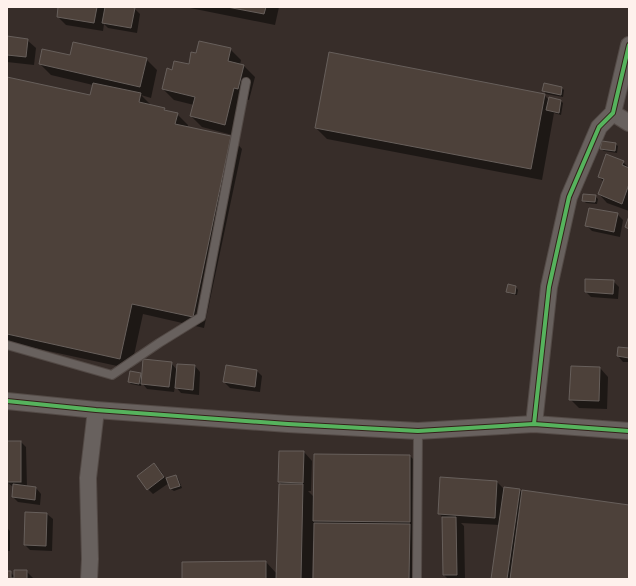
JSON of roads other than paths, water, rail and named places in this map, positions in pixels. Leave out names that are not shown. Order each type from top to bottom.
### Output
[{"type":"street","points":[[534,424],[549,287],[569,197],[599,127],[613,113],[629,44]]},
{"type":"street","points":[[613,113],[629,123]]},
{"type":"street","points":[[7,401],[96,410],[288,424],[418,431],[534,424],[629,431]]},
{"type":"street","points":[[89,579],[88,478],[96,410]]},
{"type":"lane","points":[[7,345],[112,375],[201,316],[246,82]]},
{"type":"lane","points":[[417,579],[418,431]]}]
